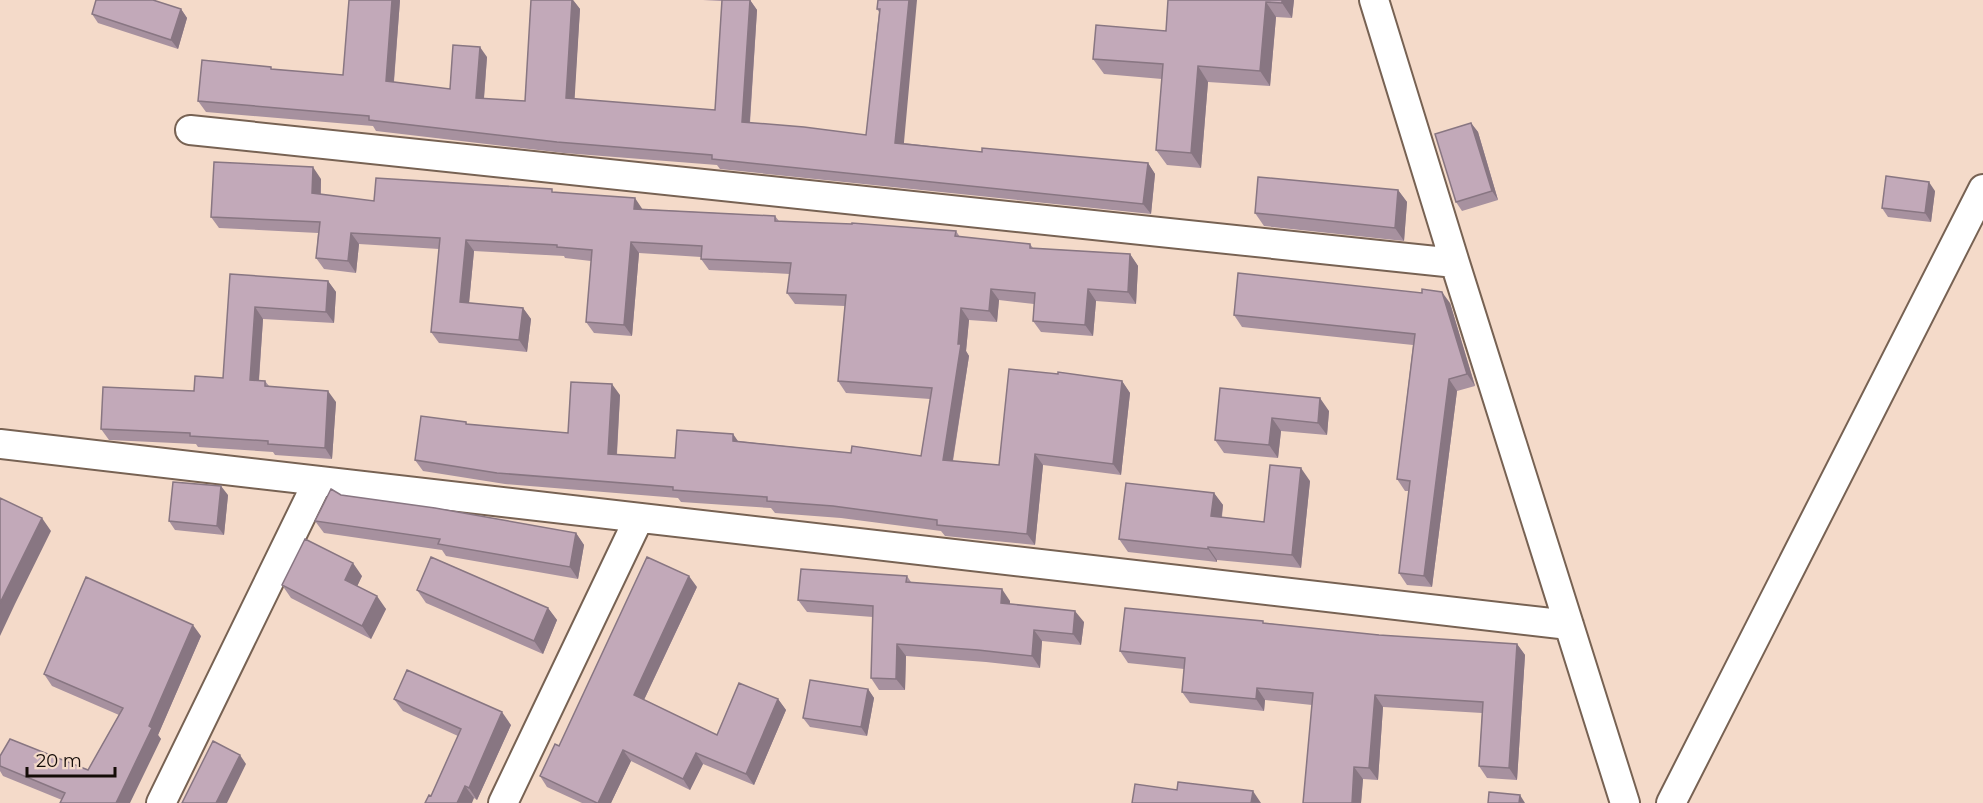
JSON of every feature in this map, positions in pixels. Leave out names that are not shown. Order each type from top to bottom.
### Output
[{"type":"street","points":[[1374,0],[1625,803]]},
{"type":"street","points":[[190,130],[1455,263]]},
{"type":"street","points":[[1671,803],[1983,189]]},
{"type":"street","points":[[0,444],[1569,625]]},
{"type":"street","points":[[160,803],[318,481]]},
{"type":"street","points":[[503,803],[639,518]]},
{"type":"building","points":[[96,0],[153,0],[181,9],[171,40],[92,14]]},
{"type":"building","points":[[349,0],[392,0],[386,81],[450,89],[453,45],[480,47],[476,98],[525,101],[531,0],[572,0],[566,98],[715,110],[722,0],[750,0],[742,122],[866,135],[880,9],[877,9],[878,0],[909,0],[895,143],[982,152],[982,148],[1148,163],[1143,204],[712,159],[712,155],[557,142],[369,120],[369,116],[198,101],[202,60],[343,75]]},
{"type":"building","points":[[1168,0],[1282,0],[1282,3],[1266,2],[1260,71],[1198,66],[1191,153],[1156,150],[1163,64],[1093,59],[1096,25],[1166,31]]},
{"type":"building","points":[[1471,123],[1492,191],[1456,202],[1435,134]]},
{"type":"building","points":[[214,162],[313,167],[312,193],[374,201],[376,178],[552,189],[552,192],[635,198],[634,209],[775,216],[775,221],[852,223],[956,231],[955,236],[1030,244],[1030,248],[1130,254],[1128,292],[1088,289],[1085,325],[1033,321],[1035,293],[991,289],[989,311],[961,308],[958,344],[961,344],[943,460],[999,465],[1009,369],[1058,374],[1058,372],[1122,381],[1113,464],[1035,454],[1027,534],[937,525],[937,520],[833,506],[767,501],[767,497],[497,473],[415,460],[421,416],[466,422],[466,424],[568,433],[571,382],[612,384],[608,454],[675,458],[677,430],[733,434],[733,441],[851,453],[852,446],[921,456],[932,388],[838,381],[846,295],[787,293],[791,263],[701,259],[702,246],[631,242],[624,325],[586,322],[592,250],[557,247],[557,245],[466,240],[460,302],[523,308],[519,340],[431,332],[440,238],[351,233],[348,261],[316,258],[320,222],[211,217]]},
{"type":"building","points":[[1886,176],[1929,182],[1925,213],[1882,208]]},
{"type":"building","points":[[1258,177],[1398,190],[1395,228],[1255,213]]},
{"type":"building","points":[[1238,273],[1422,293],[1422,289],[1442,292],[1467,374],[1449,379],[1424,576],[1399,573],[1410,481],[1397,479],[1415,334],[1234,315]]},
{"type":"building","points":[[230,274],[328,281],[326,312],[255,307],[250,380],[265,381],[265,386],[328,391],[325,448],[268,444],[268,441],[190,436],[190,433],[101,429],[103,387],[194,391],[195,376],[223,378]]},
{"type":"building","points":[[1220,388],[1320,398],[1318,423],[1272,418],[1269,445],[1215,440]]},
{"type":"building","points":[[1270,465],[1301,468],[1292,555],[1119,539],[1126,483],[1214,493],[1211,516],[1264,522]]},
{"type":"building","points":[[173,482],[221,486],[217,526],[169,521]]},
{"type":"building","points":[[331,489],[341,495],[435,508],[576,533],[570,567],[438,544],[440,539],[315,521]]},
{"type":"building","points":[[0,498],[42,518],[0,603]]},
{"type":"building","points":[[305,539],[353,563],[345,580],[377,596],[362,626],[282,585]]},
{"type":"building","points":[[431,557],[548,608],[534,641],[417,590]]},
{"type":"building","points":[[647,557],[689,576],[634,695],[717,735],[739,683],[778,699],[746,774],[696,753],[683,779],[623,750],[597,803],[540,776],[555,744],[559,746]]},
{"type":"building","points":[[801,569],[907,576],[906,582],[1002,589],[1001,603],[1075,611],[1073,634],[1034,630],[1032,656],[897,644],[896,679],[871,678],[873,606],[798,600]]},
{"type":"building","points":[[86,577],[193,625],[149,726],[152,728],[116,803],[60,803],[65,793],[0,766],[0,756],[10,739],[88,770],[123,708],[44,674]]},
{"type":"building","points":[[1125,608],[1379,635],[1517,644],[1509,768],[1479,766],[1483,702],[1375,695],[1369,768],[1354,767],[1352,803],[1303,803],[1313,693],[1257,688],[1256,699],[1182,692],[1185,658],[1120,651]]},
{"type":"building","points":[[407,670],[502,712],[469,788],[465,786],[457,803],[425,803],[429,795],[431,796],[461,729],[394,699]]},
{"type":"building","points":[[810,680],[868,689],[861,727],[803,718]]},
{"type":"building","points":[[213,741],[240,755],[216,803],[182,803]]},
{"type":"building","points":[[1178,782],[1253,791],[1251,803],[1132,803],[1135,784],[1177,790]]},
{"type":"building","points":[[1489,792],[1520,795],[1519,803],[1488,803]]}]
